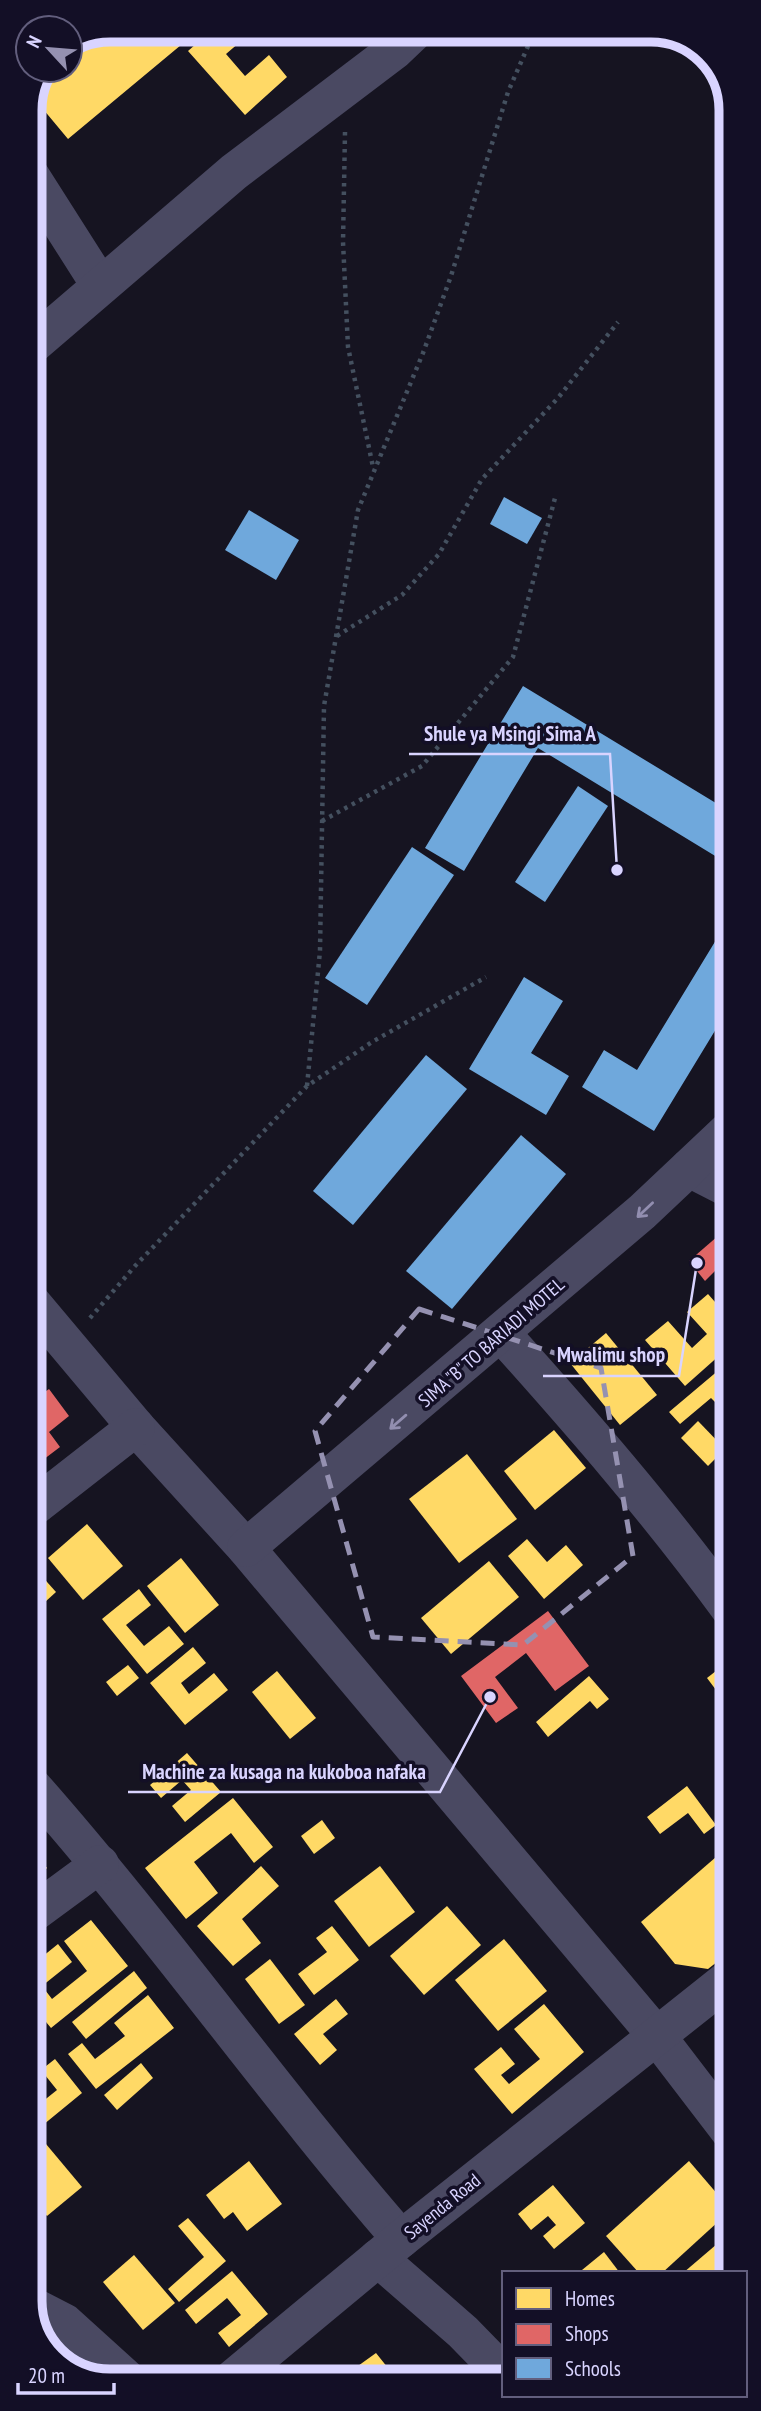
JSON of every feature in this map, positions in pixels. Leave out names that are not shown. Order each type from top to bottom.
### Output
[{"type":"street","points":[[42,336],[234,172],[344,89],[392,42]]},
{"type":"street","points":[[42,194],[100,285]]},
{"type":"street","name":"SIMA \"B\" TO BARIADI MOTEL","points":[[246,1548],[501,1334],[642,1212],[719,1139]]},
{"type":"street","points":[[689,1168],[719,1183]]},
{"type":"street","points":[[42,1316],[136,1427],[246,1548],[656,2035],[719,2117]]},
{"type":"street","points":[[501,1334],[595,1438],[687,1549],[719,1594]]},
{"type":"street","points":[[42,1501],[136,1427]]},
{"type":"street","points":[[42,1797],[100,1864],[325,2151],[390,2248],[499,2369]]},
{"type":"street","points":[[42,1907],[100,1864]]},
{"type":"street","name":"Sayenda Road","points":[[244,2369],[390,2248],[719,1987]]},
{"type":"street","points":[[43,2312],[65,2323],[117,2369]]},
{"type":"path","points":[[307,1086],[320,951],[324,706],[358,510],[452,276],[508,92],[530,42]]},
{"type":"path","points":[[344,89],[343,242],[348,348],[373,468]]},
{"type":"path","points":[[336,637],[402,594],[439,554],[482,479],[558,398],[618,322]]},
{"type":"path","points":[[321,821],[422,766],[513,657],[555,498]]},
{"type":"path","points":[[66,1345],[135,1266],[307,1086],[372,1042],[486,977]]},
{"type":"highlighted area","points":[[419,1309],[601,1368],[633,1556],[523,1645],[373,1637],[315,1431]]},
{"type":"building: Homes","points":[[110,42],[178,42],[181,45],[68,139],[42,108],[47,84],[84,84],[84,47]]},
{"type":"building: Homes","points":[[198,42],[240,42],[226,54],[245,76],[269,55],[287,77],[245,115],[188,51]]},
{"type":"building: Homes","points":[[708,1294],[719,1306],[719,1356],[685,1386],[645,1340],[668,1321],[692,1348],[707,1334],[687,1312]]},
{"type":"building: Homes","points":[[606,1333],[657,1395],[620,1425],[570,1363]]},
{"type":"building: Homes","points":[[719,1370],[719,1406],[711,1398],[680,1424],[669,1412]]},
{"type":"building: Homes","points":[[698,1421],[719,1443],[719,1455],[708,1466],[681,1438]]},
{"type":"building: Homes","points":[[554,1430],[586,1468],[535,1510],[504,1471]]},
{"type":"building: Homes","points":[[467,1454],[517,1519],[459,1563],[409,1499]]},
{"type":"building: Homes","points":[[87,1524],[123,1566],[83,1600],[48,1558]]},
{"type":"building: Homes","points":[[527,1539],[547,1562],[566,1545],[583,1565],[544,1599],[508,1556]]},
{"type":"building: Homes","points":[[181,1558],[219,1605],[185,1633],[147,1586]]},
{"type":"building: Homes","points":[[489,1561],[519,1597],[451,1654],[421,1618]]},
{"type":"building: Homes","points":[[42,1576],[56,1592],[42,1605]]},
{"type":"building: Homes","points":[[139,1589],[151,1605],[126,1625],[144,1646],[169,1626],[184,1644],[147,1674],[102,1619]]},
{"type":"building: Homes","points":[[193,1647],[206,1663],[181,1683],[189,1694],[214,1673],[228,1690],[185,1725],[150,1683]]},
{"type":"building: Homes","points":[[128,1665],[139,1678],[117,1696],[106,1682]]},
{"type":"building: Homes","points":[[719,1669],[719,1694],[707,1678]]},
{"type":"building: Homes","points":[[277,1671],[316,1718],[290,1739],[252,1692]]},
{"type":"building: Homes","points":[[589,1676],[609,1699],[597,1709],[590,1701],[548,1737],[536,1722]]},
{"type":"building: Homes","points":[[187,1753],[221,1792],[185,1822],[172,1806],[191,1790],[182,1780],[161,1798],[150,1785]]},
{"type":"building: Homes","points":[[687,1786],[716,1825],[704,1834],[688,1813],[660,1834],[647,1817]]},
{"type":"building: Homes","points":[[233,1798],[273,1847],[254,1863],[231,1833],[194,1862],[218,1893],[186,1919],[145,1868]]},
{"type":"building: Homes","points":[[322,1820],[335,1838],[314,1854],[301,1836]]},
{"type":"building: Homes","points":[[719,1854],[719,1960],[708,1969],[675,1964],[641,1922]]},
{"type":"building: Homes","points":[[261,1866],[279,1886],[242,1919],[261,1943],[233,1966],[197,1926]]},
{"type":"building: Homes","points":[[380,1866],[415,1912],[369,1947],[334,1901]]},
{"type":"building: Homes","points":[[447,1906],[481,1945],[424,1995],[390,1956]]},
{"type":"building: Homes","points":[[91,1920],[128,1966],[51,2028],[42,2017],[42,1986],[52,1999],[87,1971],[64,1941]]},
{"type":"building: Homes","points":[[332,1926],[359,1960],[314,1995],[298,1974],[327,1952],[316,1938]]},
{"type":"building: Homes","points":[[504,1939],[547,1991],[498,2031],[455,1980]]},
{"type":"building: Homes","points":[[58,1944],[72,1962],[42,1986],[42,1957]]},
{"type":"building: Homes","points":[[270,1959],[305,2005],[279,2024],[245,1979]]},
{"type":"building: Homes","points":[[134,1971],[147,1988],[86,2039],[72,2022]]},
{"type":"building: Homes","points":[[148,1995],[174,2028],[96,2089],[68,2054],[82,2043],[95,2059],[125,2036],[114,2023]]},
{"type":"building: Homes","points":[[336,1999],[348,2014],[323,2034],[337,2050],[320,2065],[294,2034]]},
{"type":"building: Homes","points":[[544,2004],[584,2052],[512,2114],[474,2069],[501,2047],[515,2064],[501,2075],[509,2084],[540,2059],[514,2029]]},
{"type":"building: Homes","points":[[55,2059],[82,2093],[42,2126],[42,2102],[57,2090],[42,2069]]},
{"type":"building: Homes","points":[[141,2063],[153,2078],[117,2110],[104,2095]]},
{"type":"building: Homes","points":[[46,2144],[82,2187],[47,2216],[42,2210],[42,2147]]},
{"type":"building: Homes","points":[[249,2161],[282,2204],[247,2231],[233,2212],[224,2219],[206,2195]]},
{"type":"building: Homes","points":[[689,2161],[719,2196],[719,2221],[664,2271],[637,2271],[606,2236]]},
{"type":"building: Homes","points":[[553,2185],[585,2223],[554,2249],[543,2236],[556,2225],[548,2216],[531,2230],[518,2214]]},
{"type":"building: Homes","points":[[188,2218],[226,2261],[179,2302],[168,2289],[204,2257],[178,2226]]},
{"type":"building: Homes","points":[[719,2242],[719,2271],[685,2271]]},
{"type":"building: Homes","points":[[604,2252],[618,2271],[583,2271]]},
{"type":"building: Homes","points":[[134,2255],[175,2303],[143,2330],[103,2282]]},
{"type":"building: Homes","points":[[232,2271],[268,2314],[229,2347],[218,2333],[241,2315],[227,2298],[196,2324],[185,2310]]},
{"type":"building: Homes","points":[[376,2353],[388,2368],[376,2367],[354,2369]]},
{"type":"building: Shops","points":[[719,1235],[719,1267],[705,1281],[689,1261]]},
{"type":"building: Shops","points":[[49,1389],[69,1416],[49,1432],[60,1447],[42,1461],[42,1394]]},
{"type":"building: Shops","points":[[548,1611],[589,1666],[555,1691],[526,1653],[495,1677],[518,1708],[496,1723],[461,1676]]},
{"type":"building: Schools","points":[[504,497],[542,518],[527,544],[490,524]]},
{"type":"building: Schools","points":[[249,510],[299,540],[276,580],[225,550]]},
{"type":"building: Schools","points":[[523,686],[719,805],[719,858],[538,748],[464,871],[425,848]]},
{"type":"building: Schools","points":[[578,786],[608,806],[545,902],[515,882]]},
{"type":"building: Schools","points":[[412,847],[454,875],[367,1005],[325,978]]},
{"type":"building: Schools","points":[[719,935],[719,1024],[654,1131],[582,1087],[604,1050],[637,1070]]},
{"type":"building: Schools","points":[[524,977],[563,1001],[531,1053],[569,1076],[546,1115],[469,1069]]},
{"type":"building: Schools","points":[[426,1055],[467,1089],[353,1225],[313,1191]]},
{"type":"building: Schools","points":[[521,1135],[566,1174],[452,1309],[406,1271]]},
{"type":"place","name":"Shule ya Msingi Sima A","points":[[617,870]]},
{"type":"place","name":"Mwalimu shop","points":[[697,1263]]},
{"type":"place","name":"Machine za kusaga na kukoboa nafaka","points":[[490,1697]]}]
